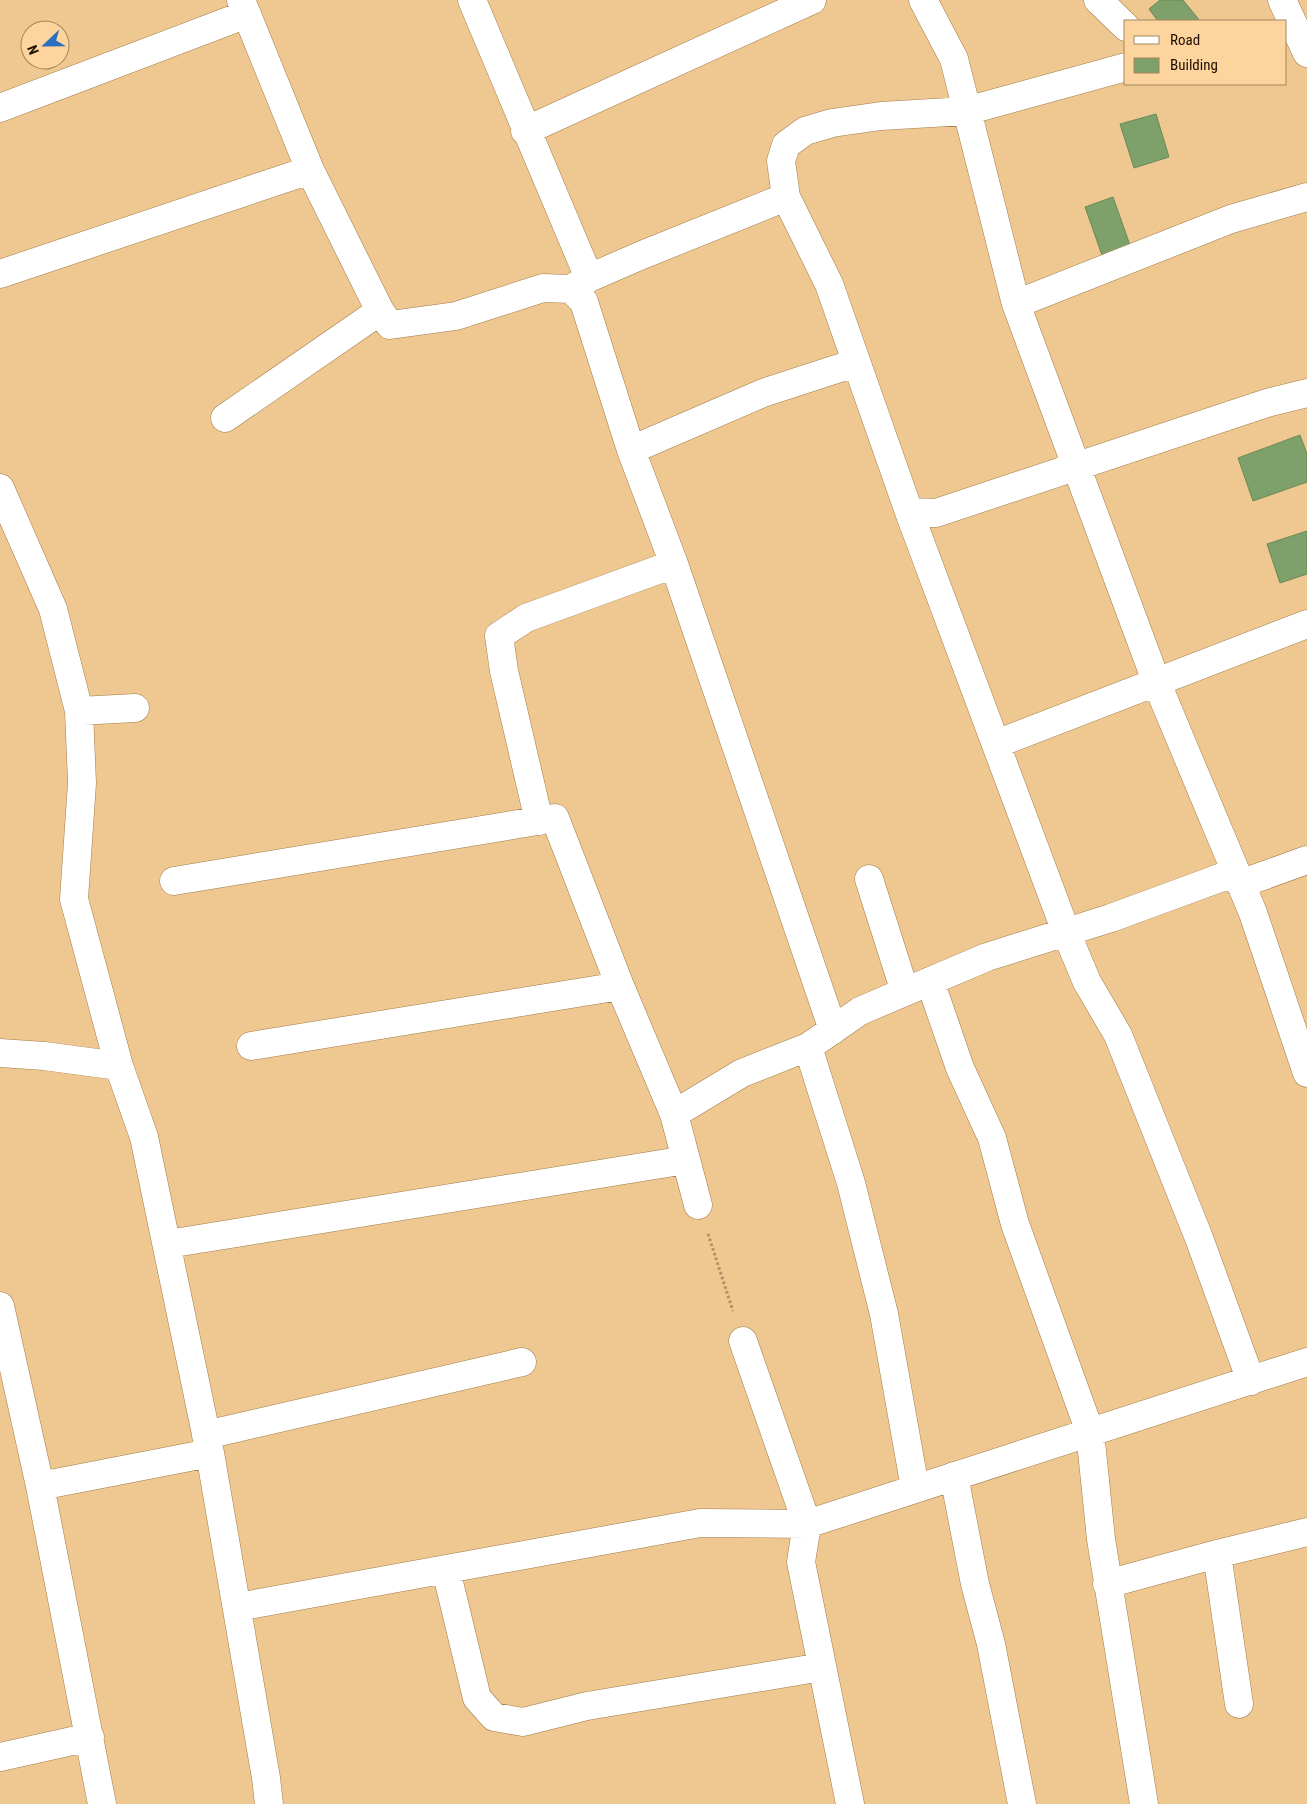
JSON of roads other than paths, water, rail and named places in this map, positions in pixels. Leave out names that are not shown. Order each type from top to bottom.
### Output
[{"type":"street","points":[[472,0],[525,132],[580,284],[584,302],[632,450],[674,564],[833,1030]]},
{"type":"street","points":[[525,132],[812,0]]},
{"type":"street","points":[[923,0],[954,59],[1016,304],[1156,681],[1253,913],[1307,1074]]},
{"type":"street","points":[[1098,0],[1124,25]]},
{"type":"street","points":[[0,108],[244,7],[310,170],[380,311],[390,325],[456,316],[543,288],[580,284],[786,197]]},
{"type":"street","points":[[1287,16],[1307,53]]},
{"type":"street","points":[[1124,68],[966,111],[881,116],[832,123],[805,131],[786,145],[781,161],[786,197],[829,284],[855,363],[909,512],[1066,932],[1087,982],[1118,1035],[1198,1238],[1251,1381]]},
{"type":"street","points":[[0,274],[310,170]]},
{"type":"street","points":[[1016,304],[1231,219],[1307,197]]},
{"type":"street","points":[[225,418],[380,311]]},
{"type":"street","points":[[632,450],[763,393],[855,363]]},
{"type":"street","points":[[909,512],[936,513],[1267,403],[1307,393]]},
{"type":"street","points":[[0,488],[53,609],[79,712],[82,783],[74,899],[119,1066],[144,1137],[168,1244],[238,1607],[269,1804]]},
{"type":"street","points":[[539,821],[504,672],[499,636],[526,618],[674,564]]},
{"type":"street","points":[[996,744],[1307,624]]},
{"type":"street","points":[[79,712],[135,708]]},
{"type":"street","points":[[174,881],[555,818],[620,986],[674,1114],[698,1205]]},
{"type":"street","points":[[674,1114],[742,1073],[808,1047],[860,1011],[987,956],[1238,878],[1307,860]]},
{"type":"street","points":[[868,879],[905,992]]},
{"type":"street","points":[[930,981],[960,1068],[992,1138],[1015,1224],[1090,1432],[1107,1584],[1144,1804]]},
{"type":"street","points":[[251,1046],[620,986]]},
{"type":"street","points":[[808,1047],[851,1183],[884,1314],[915,1488]]},
{"type":"street","points":[[0,1053],[44,1056],[119,1066]]},
{"type":"street","points":[[168,1244],[686,1160]]},
{"type":"street","points":[[0,1306],[40,1486],[102,1804]]},
{"type":"street","points":[[743,1340],[807,1524],[802,1562],[850,1804]]},
{"type":"street","points":[[40,1486],[522,1362]]},
{"type":"street","points":[[238,1607],[700,1523],[807,1524],[1307,1362]]},
{"type":"street","points":[[954,1476],[975,1584],[991,1644],[1022,1804]]},
{"type":"street","points":[[1107,1584],[1307,1532]]},
{"type":"street","points":[[1217,1554],[1239,1704]]},
{"type":"street","points":[[446,1570],[478,1698],[494,1717],[522,1722],[587,1706],[822,1667]]},
{"type":"street","points":[[0,1757],[90,1737]]}]
